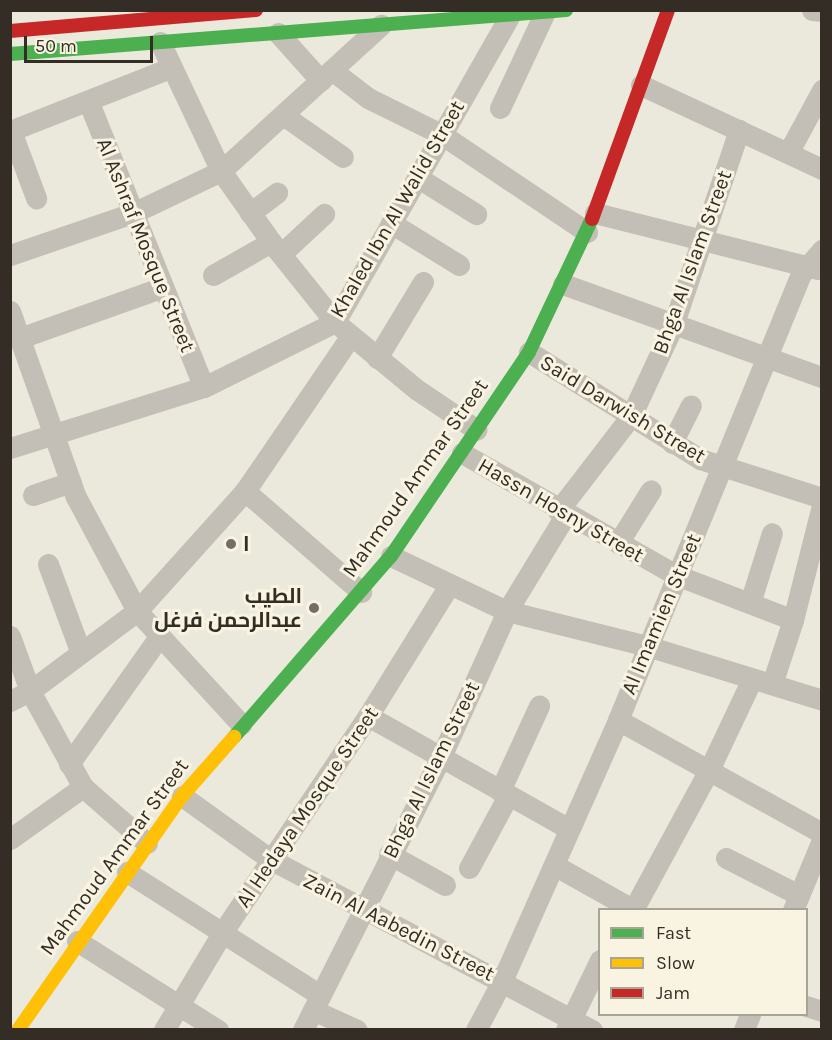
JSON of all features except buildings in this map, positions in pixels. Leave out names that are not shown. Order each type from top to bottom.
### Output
[{"type":"street","points":[[10,31],[256,10]]},
{"type":"street","points":[[10,54],[566,10]]},
{"type":"street","name":"Mahmoud Ammar Street","points":[[24,1027],[77,941],[182,796],[241,724],[391,556],[528,352],[563,284],[595,213],[668,10]]},
{"type":"street","points":[[812,10],[822,11]]},
{"type":"street","points":[[500,108],[545,12]]},
{"type":"street","name":"Khaled Ibn Al Walid Street","points":[[10,448],[204,387],[335,322],[510,15]]},
{"type":"street","points":[[10,255],[133,213],[221,171],[381,25]]},
{"type":"street","points":[[278,33],[327,76],[441,134],[587,232]]},
{"type":"street","points":[[160,42],[170,68],[221,171],[276,248],[335,322],[377,358],[477,430]]},
{"type":"street","points":[[36,198],[11,131],[88,103],[170,68]]},
{"type":"street","points":[[641,86],[822,169]]},
{"type":"street","points":[[788,153],[822,90]]},
{"type":"street","name":"Al Ashraf Mosque Street","points":[[88,103],[204,387]]},
{"type":"street","points":[[284,115],[343,157]]},
{"type":"street","name":"Bhga Al Islam Street","points":[[303,1029],[360,910],[440,759],[507,611],[562,512],[631,416],[673,326],[739,130]]},
{"type":"street","points":[[417,177],[476,214]]},
{"type":"street","points":[[250,213],[278,193]]},
{"type":"street","points":[[595,213],[814,267]]},
{"type":"street","points":[[213,275],[276,248],[324,214]]},
{"type":"street","points":[[391,223],[459,265]]},
{"type":"street","name":"Al Imamien Street","points":[[476,1029],[502,981],[618,720],[676,575],[724,468],[768,359],[822,250]]},
{"type":"street","points":[[377,358],[423,282]]},
{"type":"street","points":[[563,284],[673,326],[822,377]]},
{"type":"street","points":[[20,339],[163,287]]},
{"type":"street","points":[[10,311],[71,482],[137,611],[241,724]]},
{"type":"street","points":[[10,700],[30,691],[137,611],[245,491],[350,337]]},
{"type":"street","name":"Said Darwish Street","points":[[528,352],[672,443],[724,468],[822,498]]},
{"type":"street","points":[[672,443],[691,405]]},
{"type":"street","name":"Hassn Hosny Street","points":[[462,453],[676,575],[793,620]]},
{"type":"street","points":[[33,495],[71,482]]},
{"type":"street","points":[[618,543],[651,490]]},
{"type":"street","points":[[245,491],[361,592]]},
{"type":"street","points":[[635,908],[709,770],[762,681],[793,620],[822,505]]},
{"type":"street","points":[[750,603],[772,533]]},
{"type":"street","points":[[391,556],[507,611],[647,646],[822,700]]},
{"type":"street","points":[[48,564],[81,653]]},
{"type":"street","name":"Al Hedaya Mosque Street","points":[[164,1029],[222,933],[368,716],[450,584]]},
{"type":"street","points":[[10,636],[30,691],[83,787],[147,843]]},
{"type":"street","points":[[69,764],[159,637]]},
{"type":"street","points":[[469,868],[504,794],[539,706]]},
{"type":"street","points":[[368,716],[440,759],[569,829]]},
{"type":"street","points":[[618,720],[822,833]]},
{"type":"street","points":[[10,839],[83,787]]},
{"type":"street","name":"Zain Al Aabedin Street","points":[[182,796],[270,859],[360,910],[502,981],[568,1024],[592,1029]]},
{"type":"street","points":[[726,858],[796,902],[822,840]]},
{"type":"street","points":[[389,854],[445,885]]},
{"type":"street","points":[[554,865],[632,908]]},
{"type":"street","points":[[127,872],[222,933],[357,1029]]},
{"type":"street","points":[[77,941],[177,1007],[218,1029]]},
{"type":"street","points":[[568,1024],[598,964]]},
{"type":"traffic: fast","points":[[10,54],[566,10]]},
{"type":"traffic: fast","points":[[234,737],[391,556],[529,352],[592,219]]},
{"type":"traffic: slow","points":[[18,1030],[182,796],[234,737]]},
{"type":"traffic: jam","points":[[10,31],[256,10]]},
{"type":"traffic: jam","points":[[592,219],[668,10]]},
{"type":"place","name":"ا","points":[[231,544]]},
{"type":"place","name":"الطيب عبدالرحمن فرغل","points":[[314,608]]}]
